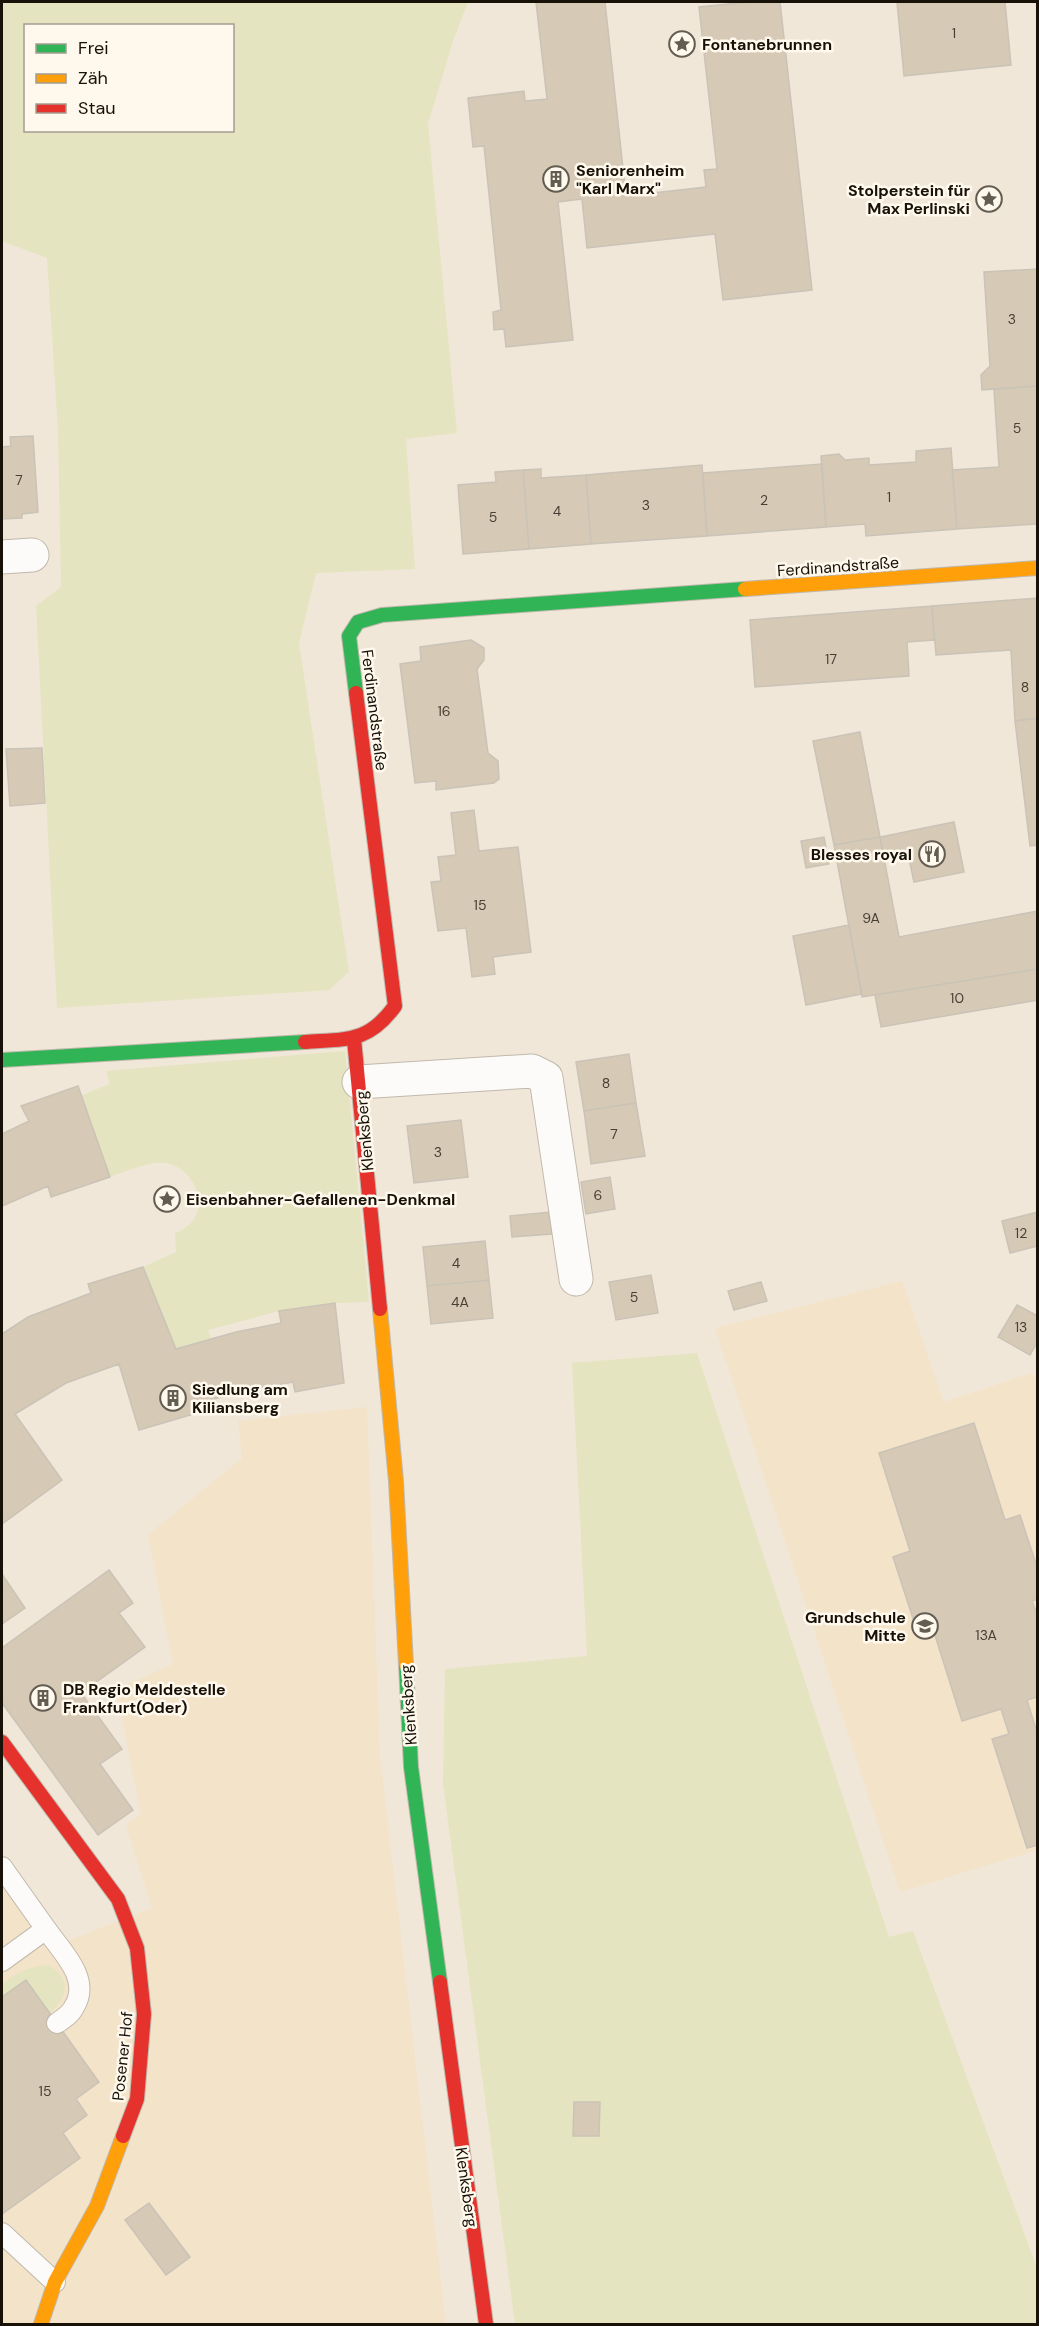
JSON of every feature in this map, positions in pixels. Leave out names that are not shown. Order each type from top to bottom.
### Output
[{"type":"street","name":"Ferdinandstraße","points":[[2,1060],[354,1039],[382,1024],[395,1006],[349,636],[358,622],[382,615],[1038,568]]},
{"type":"street","name":"Klenksberg","points":[[354,1039],[396,1481],[411,1767],[486,2325]]},
{"type":"street","name":"Klenksberg","points":[[359,1082],[532,1071],[546,1078],[576,1280]]},
{"type":"street","name":"Posener Hof","points":[[2,1742],[118,1899],[137,1948],[144,2014],[137,2099],[97,2206],[55,2283],[40,2325]]},
{"type":"lane","points":[[2,1867],[77,1973],[81,1993],[74,2009],[57,2024]]},
{"type":"lane","points":[[2,1961],[46,1929]]},
{"type":"lane","points":[[2,2233],[55,2283]]},
{"type":"shaded area","name":"Grundschule Mitte","points":[[902,1281],[944,1402],[1032,1373],[1038,1385],[1037,1850],[900,1892],[715,1328]]},
{"type":"shaded area","points":[[367,1407],[380,1756],[446,2324],[2,2324],[2,1877],[52,1947],[152,1908],[126,1825],[141,1814],[116,1689],[173,1664],[148,1535],[242,1458],[238,1421]]},
{"type":"green space","points":[[2,2],[468,2],[453,41],[428,124],[457,433],[406,439],[415,569],[316,573],[299,643],[349,972],[329,990],[57,1008],[36,606],[61,587],[58,431],[47,258],[2,241]]},
{"type":"green space","points":[[345,1051],[369,1302],[335,1303],[279,1311],[208,1330],[211,1339],[176,1349],[143,1267],[176,1252],[175,1234],[191,1223],[199,1205],[195,1186],[182,1170],[164,1163],[144,1165],[110,1177],[82,1095],[110,1084],[106,1071]]},
{"type":"green space","points":[[697,1353],[889,1937],[913,1931],[1037,2268],[1037,2324],[515,2324],[443,1784],[445,1669],[587,1656],[572,1363]]},
{"type":"green space","points":[[48,1965],[61,1976],[65,1988],[61,2001],[50,2013],[26,1980],[2,1997],[2,1984],[7,1980],[18,1973]]},
{"type":"building","name":"Seniorenheim \"Karl Marx\"","points":[[536,2],[605,2],[626,196],[706,187],[704,170],[717,169],[699,7],[748,2],[780,2],[812,290],[723,300],[715,234],[587,248],[582,199],[558,202],[573,340],[506,347],[504,329],[494,330],[493,312],[501,310],[484,146],[473,147],[468,98],[524,91],[525,101],[547,99]]},
{"type":"building","points":[[897,2],[1005,2],[1011,65],[904,76]]},
{"type":"building","points":[[1038,269],[1038,386],[982,390],[981,375],[990,366],[984,272]]},
{"type":"building","points":[[1038,386],[1038,524],[957,529],[952,470],[999,467],[994,389]]},
{"type":"building","points":[[33,436],[38,512],[22,514],[22,518],[2,519],[2,447],[11,446],[10,437]]},
{"type":"building","points":[[951,448],[957,529],[866,536],[865,524],[826,527],[821,456],[839,454],[845,460],[869,458],[869,465],[916,462],[916,451]]},
{"type":"building","points":[[822,464],[826,527],[707,536],[703,473]]},
{"type":"building","points":[[702,465],[707,536],[591,544],[586,475]]},
{"type":"building","points":[[541,469],[541,478],[586,475],[591,544],[529,549],[523,470]]},
{"type":"building","points":[[523,470],[529,549],[463,554],[458,485],[496,482],[495,472]]},
{"type":"building","points":[[1038,598],[1038,718],[1015,721],[1011,650],[936,655],[932,606]]},
{"type":"building","points":[[932,606],[934,640],[907,642],[909,676],[755,687],[750,620]]},
{"type":"building","points":[[471,640],[484,648],[484,660],[477,669],[488,753],[498,761],[499,779],[494,783],[436,790],[436,781],[415,783],[400,664],[421,661],[420,647]]},
{"type":"building","points":[[1038,718],[1038,845],[1030,846],[1015,721]]},
{"type":"building","points":[[860,732],[880,837],[834,845],[813,741]]},
{"type":"building","points":[[42,748],[45,803],[10,806],[6,749]]},
{"type":"building","points":[[474,810],[479,851],[518,847],[531,952],[493,957],[495,974],[472,977],[466,928],[438,931],[431,882],[441,881],[438,857],[456,855],[451,813]]},
{"type":"building","points":[[954,822],[964,872],[914,882],[908,854],[884,859],[880,837]]},
{"type":"building","points":[[824,837],[829,864],[806,868],[801,841]]},
{"type":"building","points":[[880,837],[899,937],[1038,911],[1038,969],[862,997],[834,845]]},
{"type":"building","points":[[849,925],[862,994],[806,1005],[793,936]]},
{"type":"building","points":[[1038,969],[1038,1000],[881,1027],[875,995]]},
{"type":"building","points":[[629,1054],[636,1103],[584,1111],[576,1062]]},
{"type":"building","points":[[78,1086],[110,1177],[51,1197],[48,1186],[2,1206],[2,1134],[29,1121],[21,1106]]},
{"type":"building","points":[[636,1103],[645,1156],[591,1164],[584,1111]]},
{"type":"building","points":[[461,1120],[468,1177],[414,1183],[407,1126]]},
{"type":"building","points":[[610,1177],[615,1209],[586,1214],[581,1182]]},
{"type":"building","points":[[551,1212],[552,1234],[512,1237],[510,1216]]},
{"type":"building","points":[[1038,1212],[1038,1246],[1010,1253],[1002,1221]]},
{"type":"building","points":[[485,1241],[489,1280],[427,1286],[423,1247]]},
{"type":"building","name":"Siedlung am Kiliansberg","points":[[143,1267],[176,1349],[236,1332],[281,1323],[279,1311],[335,1303],[344,1383],[295,1392],[293,1382],[245,1391],[194,1404],[197,1413],[139,1430],[119,1364],[66,1383],[15,1414],[62,1480],[2,1524],[2,1334],[28,1317],[91,1293],[88,1284]]},
{"type":"building","points":[[651,1275],[658,1313],[616,1320],[609,1282]]},
{"type":"building","points":[[489,1280],[493,1318],[431,1324],[427,1286]]},
{"type":"building","points":[[761,1282],[767,1301],[734,1310],[728,1291]]},
{"type":"building","points":[[1017,1305],[1038,1316],[1038,1341],[1030,1355],[998,1337]]},
{"type":"building","name":"Grundschule Mitte","points":[[974,1423],[1005,1520],[1020,1515],[1038,1570],[1038,1599],[1032,1601],[1038,1617],[1038,1697],[1027,1700],[1036,1729],[1038,1729],[1038,1845],[1027,1848],[992,1739],[1009,1734],[1001,1709],[962,1721],[934,1632],[919,1637],[893,1557],[910,1551],[879,1453]]},
{"type":"building","name":"DB Regio Meldestelle Frankfurt(Oder)","points":[[109,1570],[133,1603],[119,1613],[145,1647],[81,1693],[122,1749],[100,1764],[133,1810],[98,1835],[2,1703],[2,1648]]},
{"type":"building","points":[[2,1574],[25,1608],[2,1624]]},
{"type":"building","points":[[26,1980],[99,2082],[76,2099],[87,2115],[63,2133],[80,2158],[2,2214],[2,1997]]},
{"type":"building","points":[[574,2102],[600,2102],[599,2136],[573,2136]]},
{"type":"building","points":[[149,2203],[190,2257],[166,2275],[125,2220]]},
{"type":"traffic: fast","points":[[356,693],[349,636],[358,622],[382,615],[745,589]]},
{"type":"traffic: fast","points":[[2,1060],[305,1042]]},
{"type":"traffic: fast","points":[[406,1664],[411,1767],[440,1982]]},
{"type":"traffic: slow","points":[[745,589],[1038,568]]},
{"type":"traffic: slow","points":[[380,1309],[396,1481],[406,1664]]},
{"type":"traffic: slow","points":[[41,2324],[55,2282],[97,2206],[123,2136]]},
{"type":"traffic: jam","points":[[305,1042],[356,1037],[375,1027],[395,1006],[356,693]]},
{"type":"traffic: jam","points":[[354,1039],[380,1309]]},
{"type":"traffic: jam","points":[[2,1742],[118,1899],[137,1948],[144,2014],[137,2099],[123,2136]]},
{"type":"traffic: jam","points":[[440,1982],[486,2324]]},
{"type":"place","name":"Fontanebrunnen","points":[[682,44]]},
{"type":"place","name":"Seniorenheim \"Karl Marx\"","points":[[556,179]]},
{"type":"place","name":"Stolperstein für Max Perlinski","points":[[989,199]]},
{"type":"place","name":"Blesses royal","points":[[932,854]]},
{"type":"place","name":"Eisenbahner-Gefallenen-Denkmal","points":[[167,1199]]},
{"type":"place","name":"Siedlung am Kiliansberg","points":[[173,1398]]},
{"type":"place","name":"Grundschule Mitte","points":[[925,1626]]},
{"type":"place","name":"DB Regio Meldestelle Frankfurt(Oder)","points":[[43,1698]]}]
